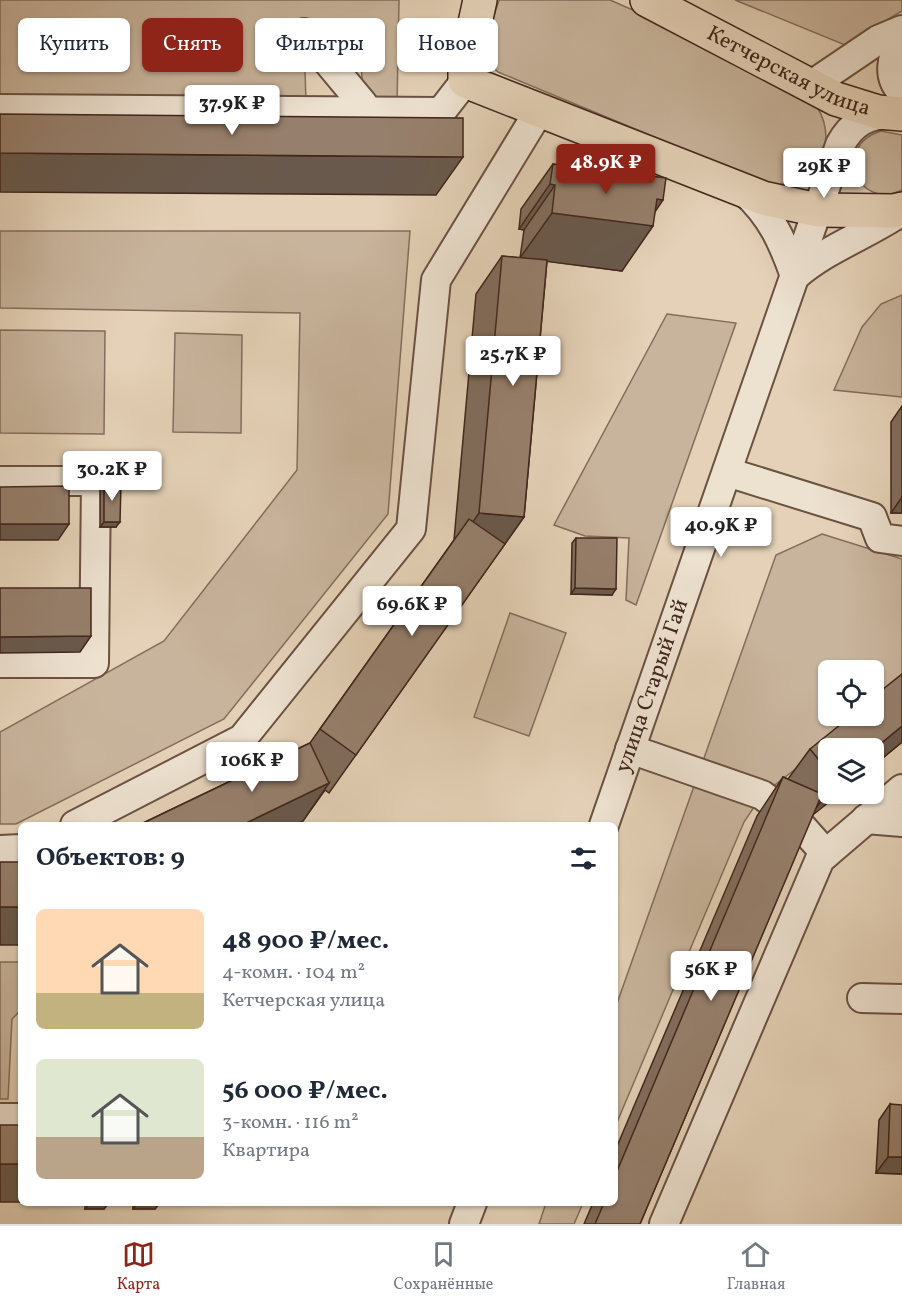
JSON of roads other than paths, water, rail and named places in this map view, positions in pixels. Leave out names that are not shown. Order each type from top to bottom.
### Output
[{"type":"main road","points":[[480,0],[465,69],[465,81],[744,191],[784,204],[818,210],[895,210]]},
{"type":"main road","name":"Кетчерская улица","points":[[647,0],[810,86],[850,104],[900,109]]},
{"type":"street","points":[[810,86],[878,40],[902,30]]},
{"type":"street","points":[[900,109],[892,64],[902,40]]},
{"type":"street","points":[[336,72],[363,104],[362,112]]},
{"type":"street","points":[[0,109],[441,112],[465,81]]},
{"type":"street","name":"улица Старый Гай","points":[[605,822],[840,145],[860,121],[900,109]]},
{"type":"street","points":[[81,822],[242,739],[411,529],[436,280],[539,111]]},
{"type":"street","points":[[840,145],[837,164],[842,184],[855,201],[895,210]]},
{"type":"street","points":[[744,191],[762,207],[771,220],[785,248],[795,276],[825,252],[870,231],[895,210]]},
{"type":"street","points":[[727,472],[872,517],[880,538],[902,541]]},
{"type":"street","points":[[0,481],[96,481],[94,663],[0,663]]},
{"type":"street","points":[[630,749],[762,795],[791,818],[826,854]]},
{"type":"street","points":[[664,1224],[815,870],[826,854],[902,789]]},
{"type":"street","points":[[866,819],[902,822]]},
{"type":"street","points":[[0,850],[18,849]]},
{"type":"street","points":[[862,998],[902,999]]},
{"type":"street","points":[[0,1118],[18,1118]]},
{"type":"street","points":[[464,1224],[471,1206]]}]
